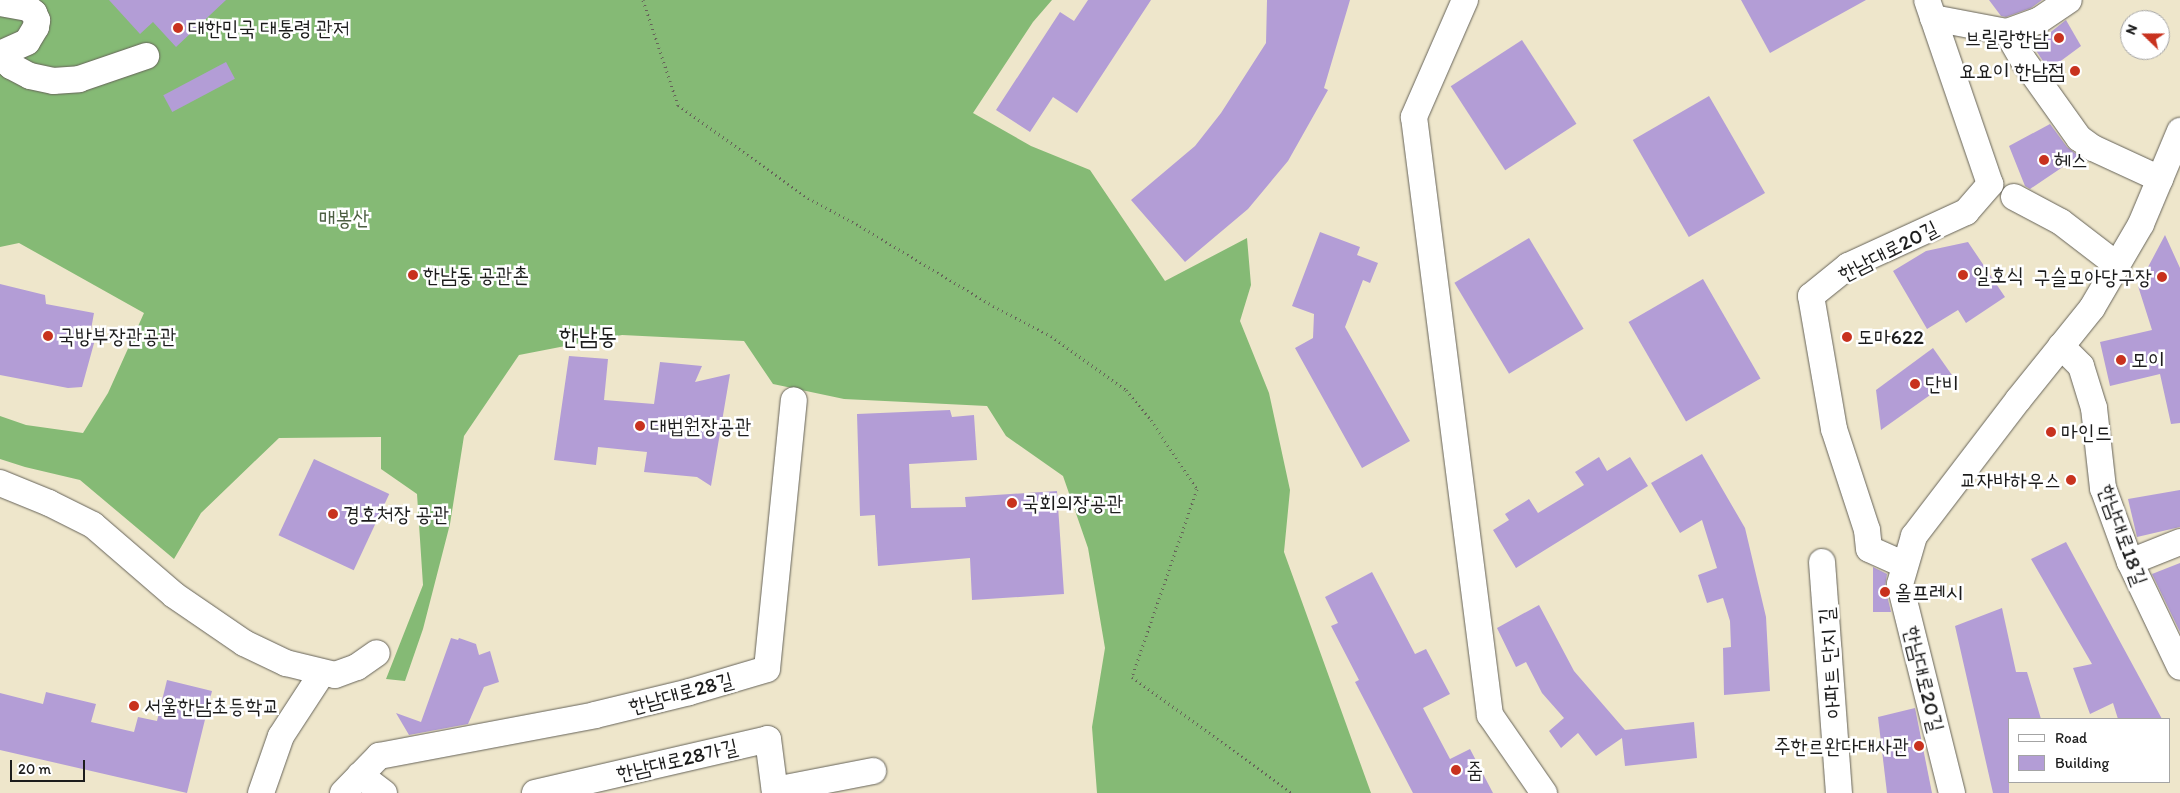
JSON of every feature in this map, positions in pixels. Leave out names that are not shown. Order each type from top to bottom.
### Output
[{"type":"street","points":[[1465,0],[1414,117],[1490,715],[1544,793]]},
{"type":"street","points":[[2069,0],[2038,21],[2007,32],[2024,61],[2079,138],[2093,148],[2160,180]]},
{"type":"street","points":[[0,2],[28,8],[34,12],[37,20],[36,27],[26,42],[0,55],[11,66],[30,76],[52,81],[79,79],[146,56]]},
{"type":"street","name":"한남대로20길","points":[[1930,9],[2007,32]]},
{"type":"street","name":"한남대로20길","points":[[1905,565],[1869,549],[1867,530],[1834,430],[1811,296],[1848,266],[1966,212],[1990,184],[1930,9]]},
{"type":"street","name":"한남대로20길","points":[[1952,793],[1900,584],[1914,536],[2060,346],[2092,308],[2140,224],[2180,131]]},
{"type":"street","points":[[2014,197],[2061,222],[2117,265]]},
{"type":"street","name":"한남대로18길","points":[[2060,346],[2081,366],[2094,408],[2103,488],[2130,562],[2180,667]]},
{"type":"street","name":"한남대로28길","points":[[352,784],[379,756],[596,716],[690,692],[767,669],[794,400]]},
{"type":"street","points":[[0,483],[49,503],[94,525],[174,595],[244,643],[286,664],[335,675],[357,667],[377,653]]},
{"type":"street","points":[[2130,562],[2180,542]]},
{"type":"street","name":"아파트 단지 길","points":[[1822,562],[1839,793]]},
{"type":"street","points":[[261,793],[281,736],[322,673]]},
{"type":"street","name":"한남대로28가길","points":[[535,793],[768,739],[775,792],[873,771]]},
{"type":"street","points":[[352,784],[384,793]]},
{"type":"path","points":[[643,0],[678,105],[746,156],[808,198],[860,226],[993,306],[1051,336],[1126,390],[1151,420],[1196,489],[1132,677],[1292,793]]},
{"type":"green space","name":"매봉산","points":[[0,0],[1052,0],[1033,22],[973,113],[1031,146],[1090,170],[1165,281],[1247,238],[1251,285],[1240,321],[1269,393],[1290,490],[1284,552],[1371,793],[1097,793],[1092,727],[1105,648],[1088,548],[1063,476],[1006,436],[987,406],[844,399],[773,384],[744,341],[622,335],[519,355],[464,436],[450,524],[423,629],[405,681],[386,679],[423,585],[417,494],[381,469],[381,437],[279,438],[201,513],[174,559],[80,480],[0,459],[0,416],[26,425],[83,433],[108,393],[144,313],[19,243],[0,247]]},
{"type":"building","name":"대한민국 대통령 관저","points":[[109,0],[226,0],[176,47],[153,22],[140,34]]},
{"type":"building","points":[[1088,0],[1151,0],[1077,113],[1053,97],[1030,132],[996,110],[1060,12],[1074,21]]},
{"type":"building","points":[[1267,0],[1350,0],[1324,88],[1328,90],[1288,161],[1248,209],[1185,262],[1131,200],[1195,146],[1221,113],[1266,43]]},
{"type":"building","points":[[1741,0],[1866,0],[1770,53]]},
{"type":"building","points":[[1989,0],[2042,0],[2031,8],[2006,17],[2001,16]]},
{"type":"building","name":"브릴랑한남","points":[[2066,20],[2081,46],[2058,63],[2045,64],[2033,46]]},
{"type":"building","points":[[1522,40],[1576,124],[1505,170],[1451,86]]},
{"type":"building","points":[[226,62],[235,79],[172,112],[163,95]]},
{"type":"building","points":[[1709,96],[1765,193],[1689,237],[1633,140]]},
{"type":"building","name":"헤스","points":[[2050,124],[2067,147],[2079,156],[2030,189],[2025,186],[2009,146]]},
{"type":"building","points":[[1320,232],[1360,247],[1357,255],[1378,263],[1370,283],[1363,280],[1345,327],[1410,441],[1362,468],[1295,348],[1313,338],[1314,314],[1292,306]]},
{"type":"building","points":[[2165,235],[2180,268],[2180,423],[2171,424],[2160,374],[2110,386],[2100,342],[2152,330],[2138,286]]},
{"type":"building","points":[[1529,238],[1584,329],[1509,374],[1454,283]]},
{"type":"building","points":[[1968,242],[2005,297],[1966,323],[1958,310],[1927,329],[1893,271],[1926,251]]},
{"type":"building","points":[[1703,279],[1760,379],[1686,422],[1629,322]]},
{"type":"building","name":"국방부장관공관","points":[[0,284],[45,295],[46,304],[94,313],[90,335],[96,336],[82,387],[68,388],[0,375]]},
{"type":"building","name":"단비","points":[[1933,348],[1954,378],[1881,430],[1876,390]]},
{"type":"building","name":"대법원장공관","points":[[569,356],[608,359],[604,400],[654,404],[660,362],[702,366],[695,382],[730,374],[711,486],[697,477],[644,472],[647,452],[598,447],[596,465],[554,460]]},
{"type":"building","name":"국회의장공관","points":[[950,410],[952,417],[974,415],[977,460],[909,464],[911,508],[966,507],[965,497],[1057,491],[1064,594],[972,600],[970,558],[878,566],[875,515],[860,516],[857,414]]},
{"type":"building","points":[[1702,454],[1745,528],[1766,617],[1770,691],[1724,695],[1723,648],[1731,647],[1730,621],[1723,598],[1707,603],[1698,575],[1717,568],[1702,520],[1680,533],[1651,483]]},
{"type":"building","points":[[1599,457],[1607,471],[1630,457],[1648,486],[1516,568],[1493,530],[1509,520],[1505,514],[1529,499],[1538,513],[1584,485],[1575,472]]},
{"type":"building","name":"경호처장 공관","points":[[314,459],[389,494],[354,570],[279,535]]},
{"type":"building","points":[[2180,490],[2180,527],[2137,537],[2128,499]]},
{"type":"building","points":[[2066,542],[2161,718],[2118,718],[2113,703],[2090,714],[2073,668],[2092,664],[2031,559]]},
{"type":"building","points":[[2180,563],[2180,632],[2152,574]]},
{"type":"building","points":[[1873,567],[1887,574],[1885,587],[1891,612],[1873,612]]},
{"type":"building","points":[[1372,572],[1415,654],[1426,649],[1450,694],[1423,708],[1450,759],[1470,749],[1493,793],[1413,793],[1355,682],[1359,680],[1331,626],[1338,623],[1325,597]]},
{"type":"building","points":[[1539,605],[1574,671],[1625,730],[1694,722],[1697,758],[1625,766],[1622,738],[1596,756],[1578,733],[1561,748],[1549,731],[1564,718],[1542,693],[1526,662],[1516,667],[1497,628]]},
{"type":"building","points":[[2002,608],[2016,672],[2027,672],[2041,718],[2008,718],[2009,793],[1993,793],[1955,626]]},
{"type":"building","points":[[451,638],[458,640],[459,638],[476,644],[479,655],[490,651],[499,682],[484,687],[468,724],[409,735],[396,713],[421,722]]},
{"type":"building","points":[[167,680],[212,691],[187,793],[0,750],[0,693],[43,704],[46,692],[96,704],[91,722],[134,732],[138,717],[157,721]]},
{"type":"building","points":[[1915,708],[1932,793],[1887,793],[1878,717]]},
{"type":"place","name":"대한민국 대통령 관저","points":[[178,28]]},
{"type":"place","name":"브릴랑한남","points":[[2059,38]]},
{"type":"place","name":"요요이 한남점","points":[[2075,71]]},
{"type":"place","name":"헤스","points":[[2044,160]]},
{"type":"place","name":"한남동 공관촌","points":[[413,275]]},
{"type":"place","name":"일호식","points":[[1963,275]]},
{"type":"place","name":"구슬모아당구장","points":[[2162,277]]},
{"type":"place","name":"국방부장관공관","points":[[48,336]]},
{"type":"place","name":"도마622","points":[[1847,337]]},
{"type":"place","name":"모이","points":[[2121,360]]},
{"type":"place","name":"단비","points":[[1915,384]]},
{"type":"place","name":"대법원장공관","points":[[640,426]]},
{"type":"place","name":"마인드","points":[[2051,432]]},
{"type":"place","name":"교자바하우스","points":[[2071,480]]},
{"type":"place","name":"국회의장공관","points":[[1012,503]]},
{"type":"place","name":"경호처장 공관","points":[[333,514]]},
{"type":"place","name":"올프레시","points":[[1885,592]]},
{"type":"place","name":"서울한남초등학교","points":[[134,706]]},
{"type":"place","name":"주한르완다대사관","points":[[1919,746]]},
{"type":"place","name":"줌","points":[[1456,770]]},
{"type":"district","name":"한남동","points":[[588,336]]}]
